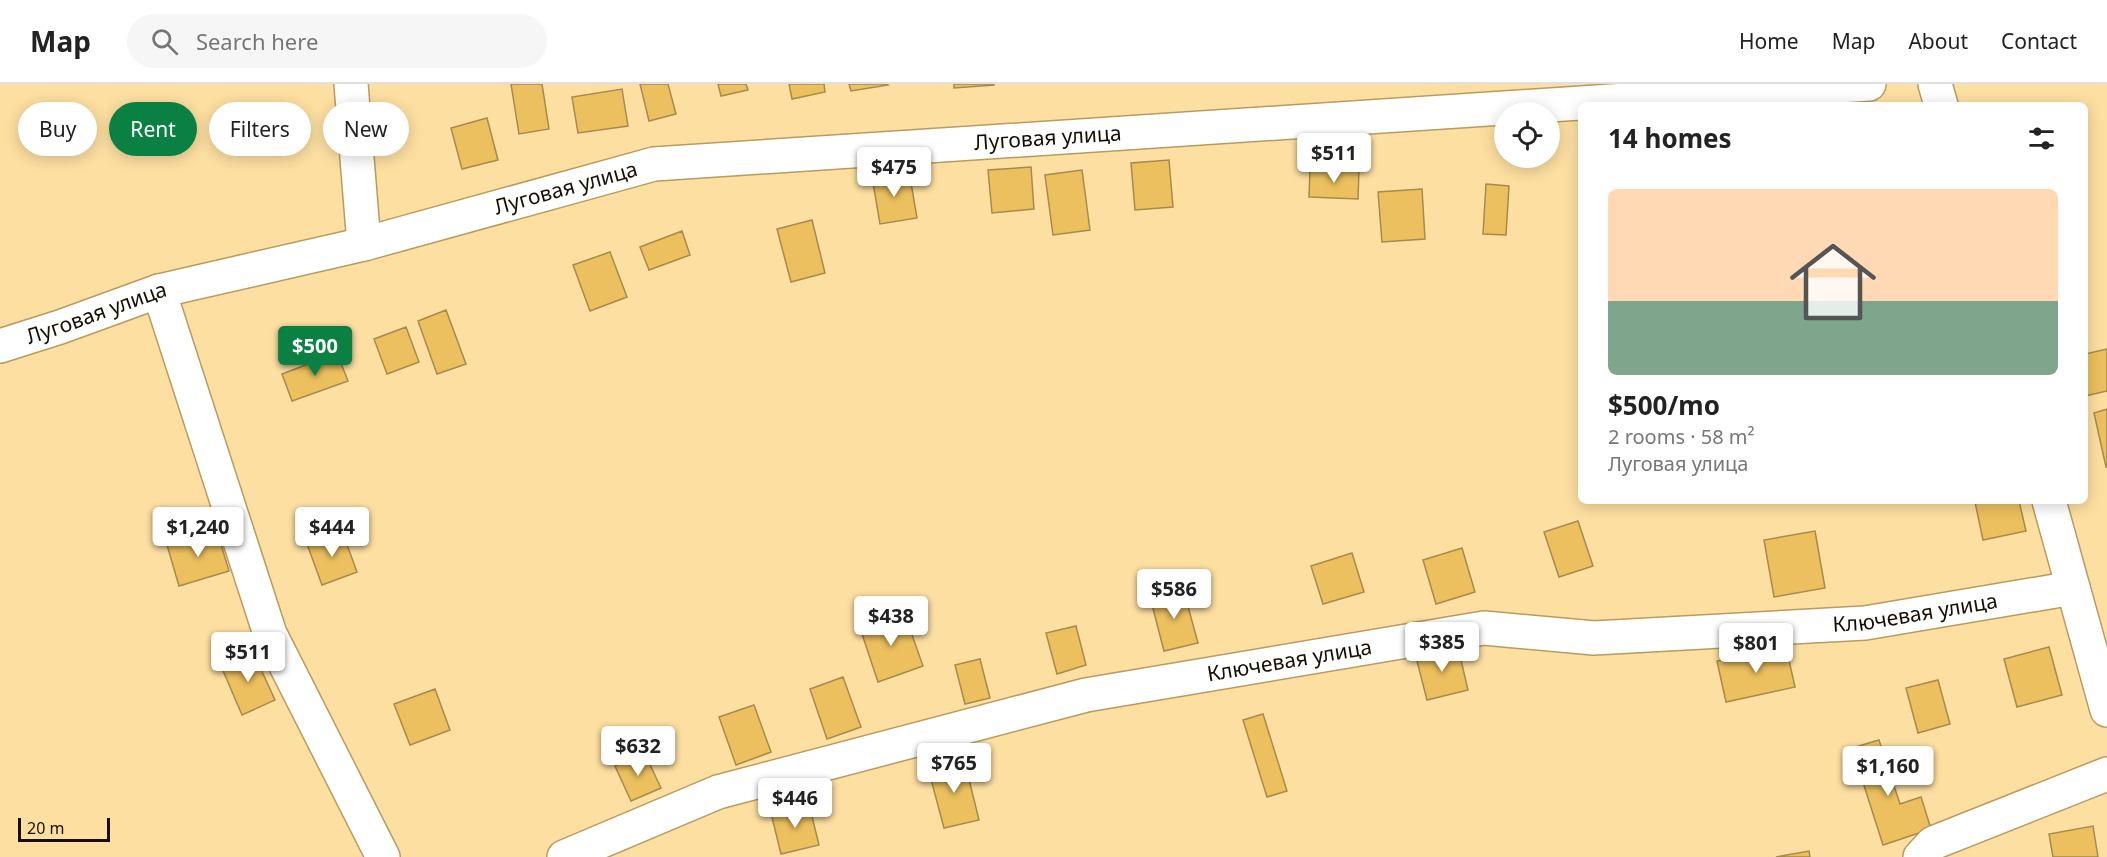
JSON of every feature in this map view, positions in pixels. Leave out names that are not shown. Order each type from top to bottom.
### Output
[{"type":"street","points":[[351,84],[364,244]]},
{"type":"street","name":"Луговая улица","points":[[1596,102],[1869,84]]},
{"type":"street","points":[[1935,84],[1940,102]]},
{"type":"street","name":"Луговая улица","points":[[0,346],[159,291],[364,244],[654,164],[1578,103]]},
{"type":"street","points":[[159,291],[270,634],[383,857]]},
{"type":"street","points":[[2050,504],[2107,710]]},
{"type":"street","name":"Ключевая улица","points":[[564,857],[718,792],[1086,695],[1484,628],[1594,638],[1865,623],[2073,588]]},
{"type":"street","points":[[1920,857],[1933,843],[2107,774]]},
{"type":"building","points":[[511,84],[542,84],[549,129],[519,134]]},
{"type":"building","points":[[640,84],[668,84],[676,114],[649,121]]},
{"type":"building","points":[[718,84],[746,84],[748,90],[721,96]]},
{"type":"building","points":[[789,84],[824,84],[825,92],[792,99]]},
{"type":"building","points":[[849,84],[887,84],[888,85],[851,91]]},
{"type":"building","points":[[954,84],[994,84],[994,85],[954,88]]},
{"type":"building","points":[[622,89],[628,126],[578,133],[572,97]]},
{"type":"building","points":[[487,118],[498,160],[462,169],[451,128]]},
{"type":"building","points":[[1169,160],[1173,207],[1135,210],[1131,163]]},
{"type":"building","points":[[1031,167],[1034,209],[992,213],[988,170]]},
{"type":"building","points":[[1310,168],[1359,170],[1358,199],[1309,197]]},
{"type":"building","points":[[1082,170],[1090,230],[1053,235],[1045,175]]},
{"type":"building","points":[[909,171],[917,218],[880,224],[872,177]]},
{"type":"building","points":[[1486,184],[1509,186],[1506,235],[1483,234]]},
{"type":"building","points":[[1422,189],[1425,239],[1382,242],[1378,192]]},
{"type":"building","points":[[812,220],[825,273],[791,282],[777,229]]},
{"type":"building","points":[[682,231],[690,255],[649,270],[640,247]]},
{"type":"building","points":[[610,252],[627,297],[590,311],[573,265]]},
{"type":"building","points":[[446,310],[466,364],[437,374],[418,321]]},
{"type":"building","points":[[406,327],[419,362],[387,374],[374,339]]},
{"type":"building","points":[[2107,349],[2107,391],[2088,395],[2088,353]]},
{"type":"building","points":[[337,353],[348,381],[292,401],[282,374]]},
{"type":"building","points":[[2107,409],[2107,467],[2106,467],[2094,413]]},
{"type":"building","points":[[1975,504],[2020,504],[2026,531],[1983,540]]},
{"type":"building","points":[[1578,521],[1593,566],[1559,577],[1544,532]]},
{"type":"building","points":[[217,531],[229,571],[179,586],[167,545]]},
{"type":"building","points":[[342,531],[357,572],[322,585],[307,544]]},
{"type":"building","points":[[1815,531],[1825,588],[1774,597],[1764,540]]},
{"type":"building","points":[[1462,548],[1475,592],[1436,604],[1423,560]]},
{"type":"building","points":[[1352,553],[1364,592],[1323,604],[1311,566]]},
{"type":"building","points":[[1183,588],[1198,643],[1164,651],[1150,597]]},
{"type":"building","points":[[904,612],[923,666],[878,682],[860,628]]},
{"type":"building","points":[[1076,626],[1086,665],[1057,674],[1046,633]]},
{"type":"building","points":[[1458,647],[1468,690],[1427,700],[1416,657]]},
{"type":"building","points":[[1786,647],[1795,687],[1726,702],[1717,661]]},
{"type":"building","points":[[2049,647],[2062,695],[2017,707],[2004,659]]},
{"type":"building","points":[[253,652],[275,700],[242,715],[221,666]]},
{"type":"building","points":[[980,659],[990,698],[965,704],[955,665]]},
{"type":"building","points":[[843,677],[861,727],[827,739],[810,689]]},
{"type":"building","points":[[1938,680],[1950,724],[1918,733],[1906,688]]},
{"type":"building","points":[[435,689],[450,730],[410,745],[394,704]]},
{"type":"building","points":[[754,705],[771,752],[736,765],[719,717]]},
{"type":"building","points":[[1263,714],[1287,791],[1267,797],[1243,720]]},
{"type":"building","points":[[1879,740],[1900,804],[1921,797],[1931,829],[1883,845],[1852,748]]},
{"type":"building","points":[[644,752],[661,788],[631,801],[615,766]]},
{"type":"building","points":[[964,759],[979,820],[944,828],[928,768]]},
{"type":"building","points":[[809,804],[819,845],[781,854],[771,813]]},
{"type":"building","points":[[2093,826],[2098,857],[2053,857],[2049,834]]},
{"type":"building","points":[[1809,851],[1810,857],[1776,857]]}]
